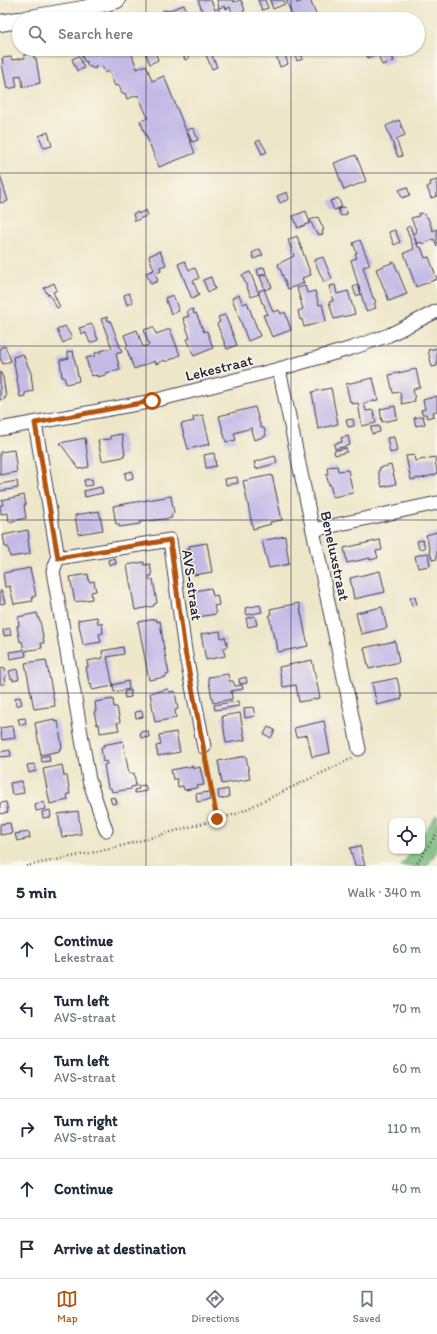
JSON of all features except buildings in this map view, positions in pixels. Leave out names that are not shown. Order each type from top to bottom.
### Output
[{"type":"street","points":[[66,12],[117,0]]},
{"type":"street","points":[[0,23],[12,21]]},
{"type":"street","name":"Lekestraat","points":[[0,429],[152,401],[279,369],[352,348],[389,334],[437,311]]},
{"type":"street","name":"Beneluxstraat","points":[[279,369],[359,749]]},
{"type":"street","points":[[35,423],[58,558],[52,572],[89,780],[106,830]]},
{"type":"street","points":[[313,530],[437,503]]},
{"type":"street","name":"AVS-straat","points":[[58,558],[170,540],[185,651],[204,747]]},
{"type":"path","points":[[204,747],[217,819]]},
{"type":"path","points":[[26,866],[110,849],[236,814],[352,760],[359,749]]},
{"type":"path","points":[[415,866],[437,833]]},
{"type":"green space","points":[[437,814],[437,851],[427,866],[401,866],[410,854],[425,854],[425,832]]},
{"type":"route","points":[[152,401],[35,423],[58,558],[170,540],[185,651],[217,819]]}]
